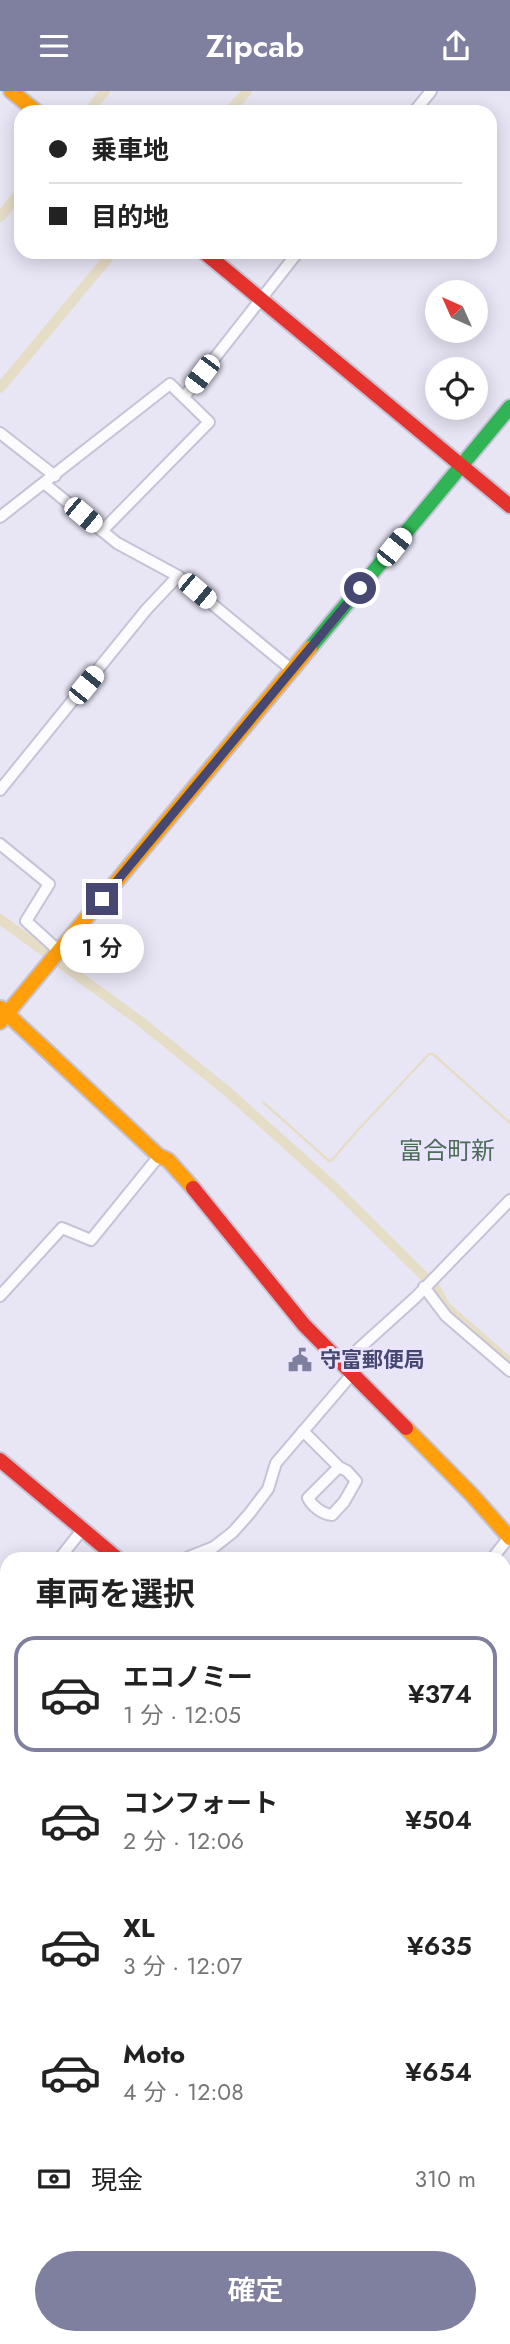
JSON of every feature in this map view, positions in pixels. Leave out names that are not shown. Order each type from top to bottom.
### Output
[{"type":"main road","points":[[11,91],[28,105]]},
{"type":"main road","points":[[213,259],[510,506]]},
{"type":"main road","points":[[510,407],[56,955],[2,1014],[159,1156],[168,1160],[214,1212],[304,1325],[472,1495],[510,1538]]},
{"type":"main road","points":[[0,1460],[110,1552]]},
{"type":"street","points":[[420,105],[431,91]]},
{"type":"street","points":[[184,397],[292,259]]},
{"type":"street","points":[[0,517],[170,384],[209,422],[102,531]]},
{"type":"street","points":[[0,433],[55,476]]},
{"type":"street","points":[[45,484],[117,543],[178,576],[292,670]]},
{"type":"street","points":[[0,790],[146,610],[178,576]]},
{"type":"street","points":[[0,844],[49,884],[26,921],[56,955]]},
{"type":"street","points":[[0,1296],[62,1228],[91,1240],[159,1156]]},
{"type":"street","points":[[202,1552],[214,1547],[233,1532],[249,1514],[268,1489],[276,1463],[303,1431],[348,1368],[510,1200]]},
{"type":"street","points":[[428,1283],[446,1316],[510,1371]]},
{"type":"street","points":[[303,1431],[339,1467],[348,1471],[355,1482],[339,1509],[328,1515],[315,1507],[308,1498],[339,1467]]},
{"type":"street","points":[[62,1552],[76,1524]]},
{"type":"street","points":[[498,1552],[510,1538]]},
{"type":"waterway","points":[[94,105],[105,91]]},
{"type":"waterway","points":[[235,105],[247,91]]},
{"type":"waterway","points":[[0,217],[14,200]]},
{"type":"waterway","points":[[0,388],[107,259]]},
{"type":"waterway","points":[[0,919],[140,1021],[228,1092],[333,1186],[434,1286],[446,1307],[510,1363]]},
{"type":"waterway","points":[[263,1102],[329,1161],[429,1054],[433,1054],[510,1123]]},
{"type":"traffic: fast","points":[[310,648],[510,407]]},
{"type":"traffic: slow","points":[[11,91],[28,105]]},
{"type":"traffic: slow","points":[[0,1022],[310,648]]},
{"type":"traffic: slow","points":[[1,1008],[159,1156],[168,1160],[193,1188]]},
{"type":"traffic: slow","points":[[406,1428],[510,1538]]},
{"type":"traffic: jam","points":[[212,259],[510,506]]},
{"type":"traffic: jam","points":[[193,1188],[304,1325],[406,1428]]},
{"type":"traffic: jam","points":[[0,1460],[110,1552]]},
{"type":"place","name":"守富郵便局","points":[[300,1360]]},
{"type":"district","name":"富合町新","points":[[447,1151]]},
{"type":"route","points":[[102,899],[360,588]]}]
